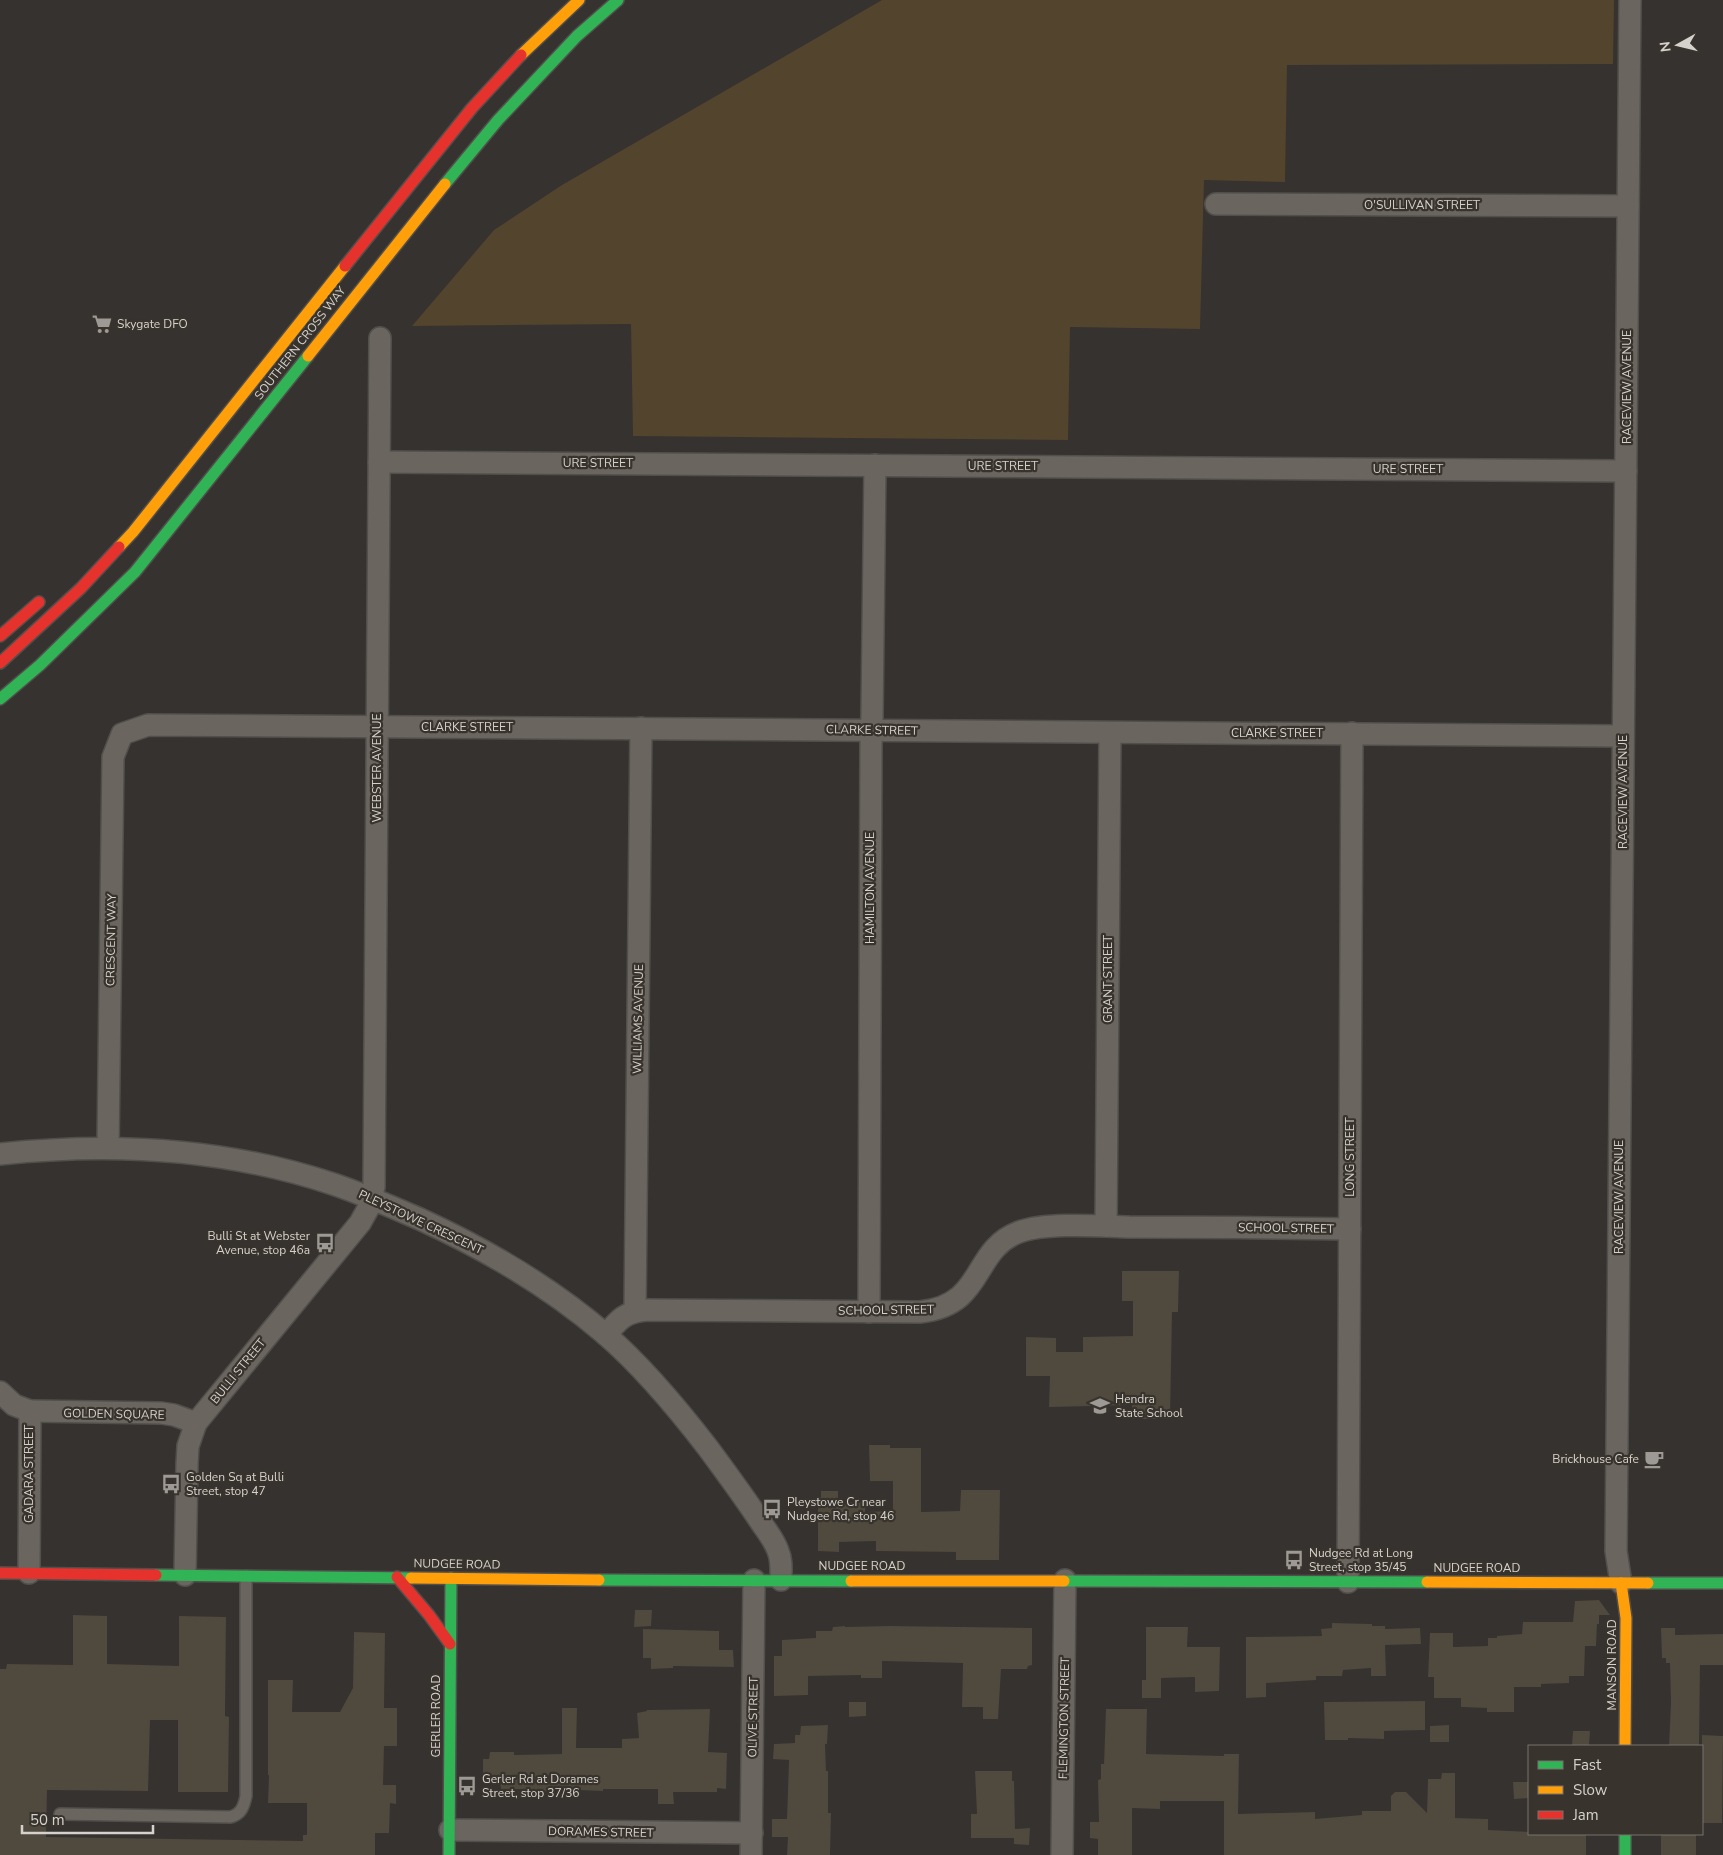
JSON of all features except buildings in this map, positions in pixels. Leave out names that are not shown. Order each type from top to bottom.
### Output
[{"type":"main road","name":"SOUTHERN CROSS WAY","points":[[0,663],[81,588],[154,506],[467,114],[500,76],[557,19],[579,0]]},
{"type":"main road","name":"SOUTHERN CROSS WAY","points":[[0,699],[40,665],[134,572],[229,456],[436,194],[498,120],[577,36],[618,0]]},
{"type":"main road","points":[[129,519],[154,506]]},
{"type":"main road","points":[[0,636],[46,596]]},
{"type":"main road","name":"NUDGEE ROAD","points":[[0,1573],[754,1580],[1723,1583]]},
{"type":"main road","points":[[397,1577],[429,1615],[450,1644]]},
{"type":"main road","name":"GERLER ROAD","points":[[449,1855],[450,1578]]},
{"type":"main road","name":"MANSON ROAD","points":[[1621,1583],[1626,1618],[1625,1745]]},
{"type":"main road","points":[[1625,1835],[1625,1855]]},
{"type":"street","name":"RACEVIEW AVENUE","points":[[1621,1583],[1616,1541],[1630,0]]},
{"type":"street","name":"O'SULLIVAN STREET","points":[[1216,204],[1628,206]]},
{"type":"street","name":"WEBSTER AVENUE","points":[[372,1198],[374,1177],[380,338]]},
{"type":"street","name":"URE STREET","points":[[379,462],[1626,471]]},
{"type":"street","name":"HAMILTON AVENUE","points":[[869,1312],[875,465]]},
{"type":"street","name":"CLARKE STREET","points":[[122,734],[148,725],[1623,736]]},
{"type":"street","name":"WILLIAMS AVENUE","points":[[635,1311],[641,728]]},
{"type":"street","name":"GRANT STREET","points":[[1106,1226],[1110,733]]},
{"type":"street","name":"LONG STREET","points":[[1348,1582],[1352,733]]},
{"type":"street","name":"CRESCENT WAY","points":[[108,1148],[113,757],[122,734]]},
{"type":"street","name":"PLEYSTOWE CRESCENT","points":[[0,1154],[39,1150],[108,1148],[190,1153],[248,1161],[332,1183],[372,1198],[465,1240],[517,1270],[564,1302],[606,1335],[639,1368],[689,1425],[736,1485],[779,1552],[781,1580]]},
{"type":"street","name":"BULLI STREET","points":[[185,1575],[188,1446],[196,1423],[360,1223],[372,1198]]},
{"type":"street","name":"SCHOOL STREET","points":[[635,1311],[869,1312],[932,1310],[952,1303],[969,1288],[996,1247],[1018,1232],[1033,1228],[1106,1226],[1350,1229]]},
{"type":"street","points":[[606,1335],[619,1320],[628,1313],[635,1311]]},
{"type":"street","name":"GADARA STREET","points":[[0,1392],[14,1405],[30,1411],[28,1573]]},
{"type":"street","name":"GOLDEN SQUARE","points":[[30,1411],[52,1413],[161,1413],[174,1415],[196,1423]]},
{"type":"street","name":"OLIVE STREET","points":[[751,1855],[754,1580]]},
{"type":"street","name":"FLEMINGTON STREET","points":[[1062,1855],[1066,1580]]},
{"type":"street","name":"DORAMES STREET","points":[[450,1830],[752,1833]]},
{"type":"lane","points":[[60,1814],[230,1817],[236,1816],[241,1811],[246,1796],[246,1576]]},
{"type":"shaded area","points":[[882,0],[1614,0],[1613,64],[1287,65],[1285,182],[1204,180],[1200,329],[1070,327],[1068,440],[633,436],[631,324],[412,326],[494,230],[562,185]]},
{"type":"traffic: fast","points":[[445,184],[498,120],[577,36],[618,0]]},
{"type":"traffic: fast","points":[[0,699],[40,665],[135,572],[308,356]]},
{"type":"traffic: fast","points":[[156,1575],[411,1578]]},
{"type":"traffic: fast","points":[[449,1855],[451,1578]]},
{"type":"traffic: fast","points":[[599,1580],[851,1581]]},
{"type":"traffic: fast","points":[[1064,1581],[1427,1582]]},
{"type":"traffic: fast","points":[[1648,1583],[1723,1583]]},
{"type":"traffic: fast","points":[[1625,1835],[1625,1855]]},
{"type":"traffic: slow","points":[[521,55],[579,0]]},
{"type":"traffic: slow","points":[[308,356],[445,184]]},
{"type":"traffic: slow","points":[[119,547],[133,532],[345,266]]},
{"type":"traffic: slow","points":[[411,1578],[599,1580]]},
{"type":"traffic: slow","points":[[851,1581],[1064,1581]]},
{"type":"traffic: slow","points":[[1427,1582],[1648,1583]]},
{"type":"traffic: slow","points":[[1621,1583],[1626,1618],[1625,1745]]},
{"type":"traffic: jam","points":[[345,266],[472,108],[521,55]]},
{"type":"traffic: jam","points":[[0,663],[81,588],[119,547]]},
{"type":"traffic: jam","points":[[0,636],[39,602]]},
{"type":"traffic: jam","points":[[0,1573],[156,1575]]},
{"type":"traffic: jam","points":[[397,1577],[429,1615],[450,1644]]},
{"type":"place","name":"Skygate DFO","points":[[102,324]]},
{"type":"place","name":"Bulli St at Webster Avenue, stop 46a","points":[[325,1243]]},
{"type":"place","name":"Hendra State School","points":[[1100,1406]]},
{"type":"place","name":"Brickhouse Cafe","points":[[1654,1459]]},
{"type":"place","name":"Golden Sq at Bulli Street, stop 47","points":[[171,1484]]},
{"type":"place","name":"Pleystowe Cr near Nudgee Rd, stop 46","points":[[772,1509]]},
{"type":"place","name":"Nudgee Rd at Long Street, stop 35/45","points":[[1294,1560]]},
{"type":"place","name":"Gerler Rd at Dorames Street, stop 37/36","points":[[467,1786]]}]
